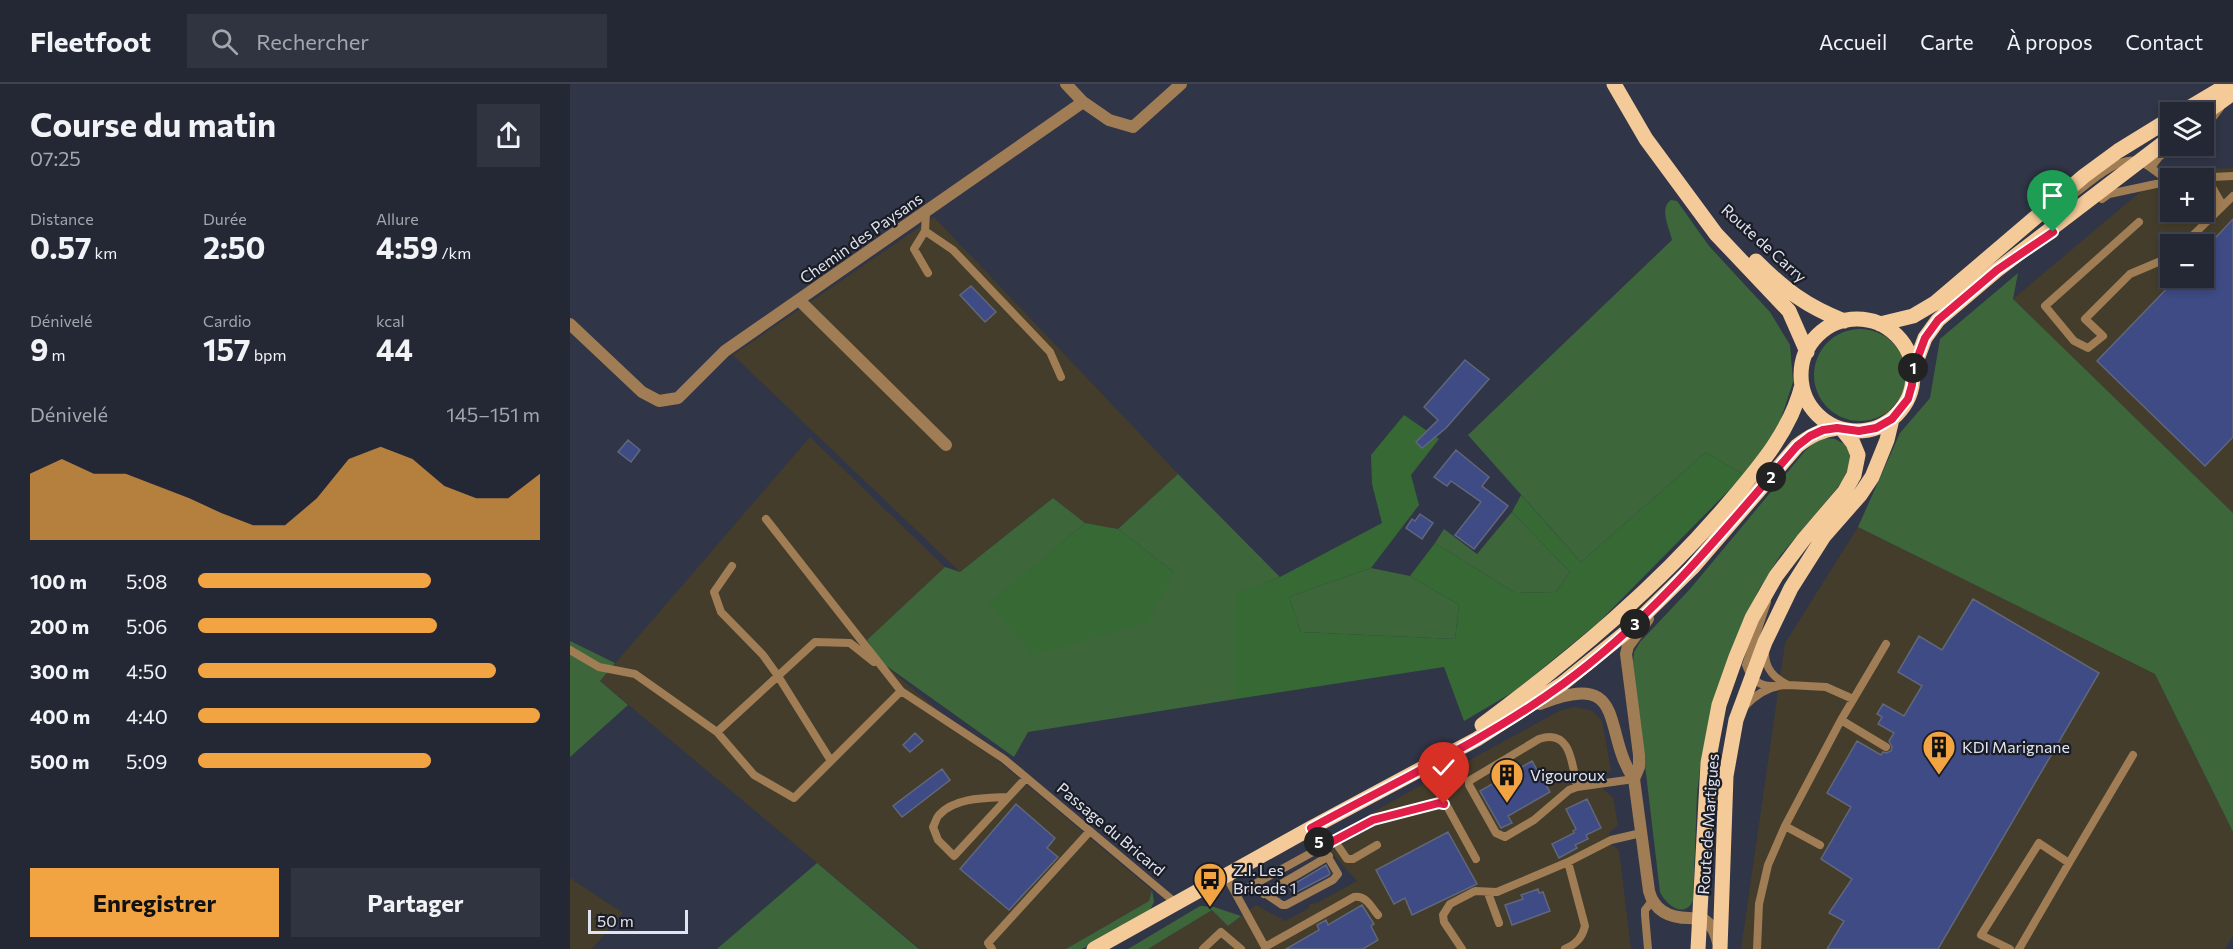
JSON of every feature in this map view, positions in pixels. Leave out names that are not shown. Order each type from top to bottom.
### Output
[{"type":"main road","name":"Route de Carry","points":[[1614,84],[1646,139],[1716,234],[1789,311],[1807,352]]},
{"type":"main road","points":[[2204,102],[2231,90]]},
{"type":"main road","points":[[2214,105],[2231,90]]},
{"type":"main road","points":[[1880,324],[1913,316],[1935,303],[2093,169],[2160,125]]},
{"type":"main road","points":[[1913,370],[1925,338],[1938,320],[1997,270],[2145,164],[2160,148]]},
{"type":"main road","name":"Route de Carry","points":[[1694,205],[1797,298],[1817,310],[1844,321]]},
{"type":"main road","points":[[1350,806],[1473,731],[1519,698],[1589,643],[1701,536],[1749,479],[1783,433],[1798,400],[1802,385],[1803,362],[1807,352],[1816,338],[1829,327],[1844,321],[1862,320],[1880,324],[1903,343],[1910,355],[1913,370],[1908,399],[1892,419],[1876,428],[1859,431],[1840,428],[1824,421],[1806,399],[1802,385]]},
{"type":"main road","name":"Route de Martigues","points":[[1720,948],[1726,776],[1736,720],[1765,642],[1791,588],[1819,545],[1872,477],[1887,440],[1892,419]]},
{"type":"main road","points":[[1094,949],[1350,806],[1477,739],[1562,684],[1597,657],[1692,568],[1797,446],[1823,430],[1840,428]]},
{"type":"main road","name":"Route de Martigues","points":[[1698,949],[1708,763],[1719,705],[1752,618],[1776,576],[1845,490],[1854,475],[1858,455],[1853,443],[1840,428]]},
{"type":"main road","points":[[1111,949],[1177,904]]},
{"type":"street","points":[[1066,84],[1083,102],[1109,120],[1133,127],[1181,84]]},
{"type":"street","name":"Chemin des Paysans","points":[[570,324],[642,392],[658,402],[678,398],[725,351],[1083,102]]},
{"type":"street","points":[[799,300],[946,445]]},
{"type":"street","points":[[1634,779],[1639,767],[1639,755],[1626,654],[1628,646],[1671,589]]},
{"type":"street","points":[[1524,710],[1583,692],[1596,697],[1610,711],[1623,760],[1634,779],[1649,891],[1653,901],[1666,914],[1679,918],[1700,918],[1709,922],[1720,948]]},
{"type":"lane","points":[[2214,116],[2231,90]]},
{"type":"lane","points":[[2020,230],[2115,165],[2145,164],[2160,156]]},
{"type":"lane","points":[[2145,164],[2160,176]]},
{"type":"lane","points":[[2214,178],[2233,176]]},
{"type":"lane","points":[[1997,270],[2109,194],[2160,183]]},
{"type":"lane","points":[[2214,190],[2220,201],[2218,210]]},
{"type":"lane","points":[[2194,234],[2233,196]]},
{"type":"lane","points":[[926,213],[925,231],[914,249],[928,273]]},
{"type":"lane","points":[[2139,222],[2045,306],[2074,341],[2088,348],[2103,336],[2085,319],[2130,274],[2160,261]]},
{"type":"lane","points":[[925,231],[954,250],[1050,352],[1062,377]]},
{"type":"lane","points":[[766,519],[886,672]]},
{"type":"lane","points":[[732,566],[714,592],[721,612],[763,655],[831,761]]},
{"type":"lane","points":[[1776,576],[1747,658],[1746,664],[1752,677],[1762,685],[1788,684],[1826,687],[1853,699]]},
{"type":"lane","points":[[717,732],[815,642],[850,644],[886,672]]},
{"type":"lane","points":[[1765,642],[1766,666],[1776,678],[1788,684]]},
{"type":"lane","points":[[1757,949],[1759,904],[1768,865],[1785,826],[1841,720],[1886,644]]},
{"type":"lane","points":[[570,650],[599,667],[635,674],[717,732],[754,776],[794,798],[901,691]]},
{"type":"lane","name":"Passage du Bricard","points":[[886,672],[901,691],[1004,759],[1177,904]]},
{"type":"lane","points":[[1736,720],[1752,699],[1774,686]]},
{"type":"lane","points":[[1841,720],[1886,747]]},
{"type":"lane","points":[[1577,787],[1568,751],[1563,742],[1556,737],[1548,736],[1500,761],[1469,781],[1469,785],[1496,833],[1505,837],[1534,820],[1569,790],[1634,779]]},
{"type":"lane","points":[[2019,949],[2133,755]]},
{"type":"lane","points":[[1008,797],[972,800],[952,806],[939,815],[933,827],[938,840],[954,856],[1026,778]]},
{"type":"lane","points":[[1236,894],[1373,820],[1439,803],[1447,806],[1476,859]]},
{"type":"lane","points":[[1785,826],[1820,845]]},
{"type":"lane","points":[[1253,885],[1282,905],[1338,874],[1311,828]]},
{"type":"lane","points":[[992,949],[988,943],[1090,831]]},
{"type":"lane","points":[[1462,949],[1447,929],[1443,915],[1450,904],[1475,891],[1497,892],[1568,862],[1611,840],[1641,833]]},
{"type":"lane","points":[[1334,840],[1347,859],[1353,859],[1377,846]]},
{"type":"lane","points":[[2010,949],[1981,935],[2039,843],[2069,862]]},
{"type":"lane","points":[[1264,894],[1320,865],[1329,856]]},
{"type":"lane","points":[[1565,949],[1577,942],[1583,935],[1585,926],[1568,862]]},
{"type":"lane","points":[[1226,876],[1265,947],[1354,897],[1364,898],[1378,915]]},
{"type":"lane","points":[[1488,893],[1498,923]]},
{"type":"lane","points":[[1648,949],[1645,910],[1653,901]]},
{"type":"lane","points":[[1203,949],[1221,932],[1225,933],[1241,949]]},
{"type":"shaded area","points":[[2233,168],[2233,513],[2013,299],[2160,175],[2160,222],[2214,222],[2214,169]]},
{"type":"shaded area","points":[[934,217],[1178,474],[1118,529],[1085,523],[1053,498],[960,572],[733,355]]},
{"type":"shaded area","points":[[810,437],[945,567],[867,640],[881,662],[1152,890],[1149,901],[1066,949],[920,949],[600,681]]},
{"type":"shaded area","points":[[1858,527],[2155,674],[2233,832],[2233,936],[2225,949],[1741,949],[1785,643]]},
{"type":"shaded area","points":[[1573,707],[1591,710],[1602,721],[1611,770],[1602,778],[1604,790],[1613,797],[1618,825],[1609,833],[1612,845],[1619,850],[1631,949],[1148,949],[1212,910],[1228,926],[1256,905],[1285,921],[1308,909],[1310,904],[1317,903],[1357,881],[1330,851],[1376,825],[1370,814],[1559,711]]},
{"type":"shaded area","points":[[570,878],[623,913],[592,949],[570,949]]},
{"type":"green space","points":[[1671,200],[1677,201],[1709,246],[1770,312],[1790,345],[1793,382],[1779,425],[1744,475],[1706,452],[1581,562],[1468,435],[1672,240],[1665,213],[1667,203]]},
{"type":"green space","points":[[2018,273],[2013,299],[2233,513],[2233,832],[2155,674],[1858,527],[1900,433],[1930,398],[1940,339]]},
{"type":"green space","points":[[1860,329],[1878,332],[1893,342],[1903,357],[1906,375],[1903,393],[1893,408],[1878,418],[1860,421],[1842,418],[1827,408],[1817,393],[1814,375],[1817,357],[1827,342],[1842,332]]},
{"type":"green space","points":[[1404,415],[1439,439],[1411,475],[1419,505],[1371,568],[1289,597],[1301,632],[1455,639],[1459,605],[1410,576],[1435,543],[1514,592],[1555,593],[1570,572],[1512,512],[1521,495],[1581,562],[1706,452],[1744,475],[1599,622],[1515,691],[1464,721],[1444,667],[1236,699],[1236,593],[1280,577],[1382,523],[1372,484],[1371,455]]},
{"type":"green space","points":[[1825,438],[1835,439],[1844,444],[1850,452],[1851,463],[1843,481],[1780,556],[1758,591],[1735,644],[1701,760],[1697,794],[1693,901],[1685,909],[1675,908],[1660,892],[1633,663],[1634,652],[1640,642],[1690,589],[1805,451],[1814,443]]},
{"type":"green space","points":[[1178,474],[1280,577],[1236,594],[1236,699],[1028,732],[1014,757],[881,662],[867,640],[945,567],[960,572],[1053,498],[1085,523],[989,604],[1174,572],[1118,529]]},
{"type":"green space","points":[[1512,512],[1570,572],[1555,593],[1514,592],[1435,543],[1444,529],[1477,554]]},
{"type":"green space","points":[[1085,523],[1118,529],[1174,572],[1148,622],[1033,655],[989,603]]},
{"type":"green space","points":[[1371,568],[1410,576],[1459,605],[1455,639],[1301,632],[1289,597]]},
{"type":"green space","points":[[570,641],[615,663],[600,681],[628,705],[570,757]]},
{"type":"green space","points":[[817,863],[919,949],[717,949]]},
{"type":"green space","points":[[1152,890],[1154,902],[1150,910],[1082,949],[1066,949],[1149,901]]},
{"type":"green space","points":[[1200,906],[1214,907],[1241,916],[1228,926],[1212,910],[1148,949],[1128,949]]},
{"type":"building","points":[[2233,219],[2233,437],[2205,466],[2097,361],[2167,288],[2214,288],[2214,239]]},
{"type":"building","points":[[971,286],[996,312],[985,322],[960,295]]},
{"type":"building","points":[[1465,360],[1489,379],[1446,428],[1422,448],[1416,442],[1438,420],[1424,407]]},
{"type":"building","points":[[628,440],[640,450],[631,462],[618,452]]},
{"type":"building","points":[[1456,450],[1489,477],[1482,486],[1508,506],[1474,549],[1455,535],[1481,502],[1451,481],[1447,486],[1434,477]]},
{"type":"building","points":[[1420,514],[1433,523],[1422,539],[1406,528],[1412,519],[1415,521]]},
{"type":"building","name":"KDI Marignane","points":[[1973,599],[2099,673],[1938,949],[1827,949],[1844,921],[1829,913],[1852,879],[1821,859],[1851,807],[1827,793],[1857,741],[1881,755],[1883,752],[1891,751],[1889,741],[1894,733],[1878,724],[1882,717],[1877,714],[1883,704],[1904,716],[1922,686],[1898,672],[1919,636],[1942,650]]},
{"type":"building","points":[[915,733],[923,741],[910,752],[903,745]]},
{"type":"building","name":"Vigouroux","points":[[1532,761],[1550,792],[1508,816],[1512,823],[1501,828],[1480,791]]},
{"type":"building","points":[[942,769],[950,780],[902,817],[893,806]]},
{"type":"building","points":[[1587,799],[1601,828],[1586,835],[1588,839],[1575,845],[1577,848],[1559,858],[1552,844],[1574,833],[1576,829],[1566,809]]},
{"type":"building","points":[[1016,804],[1055,838],[1047,848],[1058,857],[1009,910],[960,869]]},
{"type":"building","points":[[1448,832],[1477,884],[1412,915],[1405,898],[1394,904],[1376,870]]},
{"type":"building","points":[[1326,865],[1329,875],[1293,894],[1289,887]]},
{"type":"building","points":[[1538,889],[1539,893],[1543,892],[1550,911],[1512,925],[1505,905],[1523,899],[1521,895]]},
{"type":"building","points":[[1362,905],[1374,924],[1371,926],[1378,940],[1363,949],[1286,949],[1319,930],[1317,925],[1326,920],[1328,925]]},
{"type":"place","name":"KDI Marignane","points":[[1939,776]]},
{"type":"place","name":"Vigouroux","points":[[1507,804]]},
{"type":"place","name":"Z.I. Les Bricads 1","points":[[1210,908]]},
{"type":"route","points":[[1444,804],[1439,803],[1373,820],[1322,847],[1311,828],[1477,739],[1524,710],[1597,657],[1630,629],[1692,568],[1797,446],[1823,430],[1837,428],[1859,431],[1876,428],[1892,419],[1908,399],[1913,370],[1925,338],[1938,320],[1997,270],[2053,232]]}]
